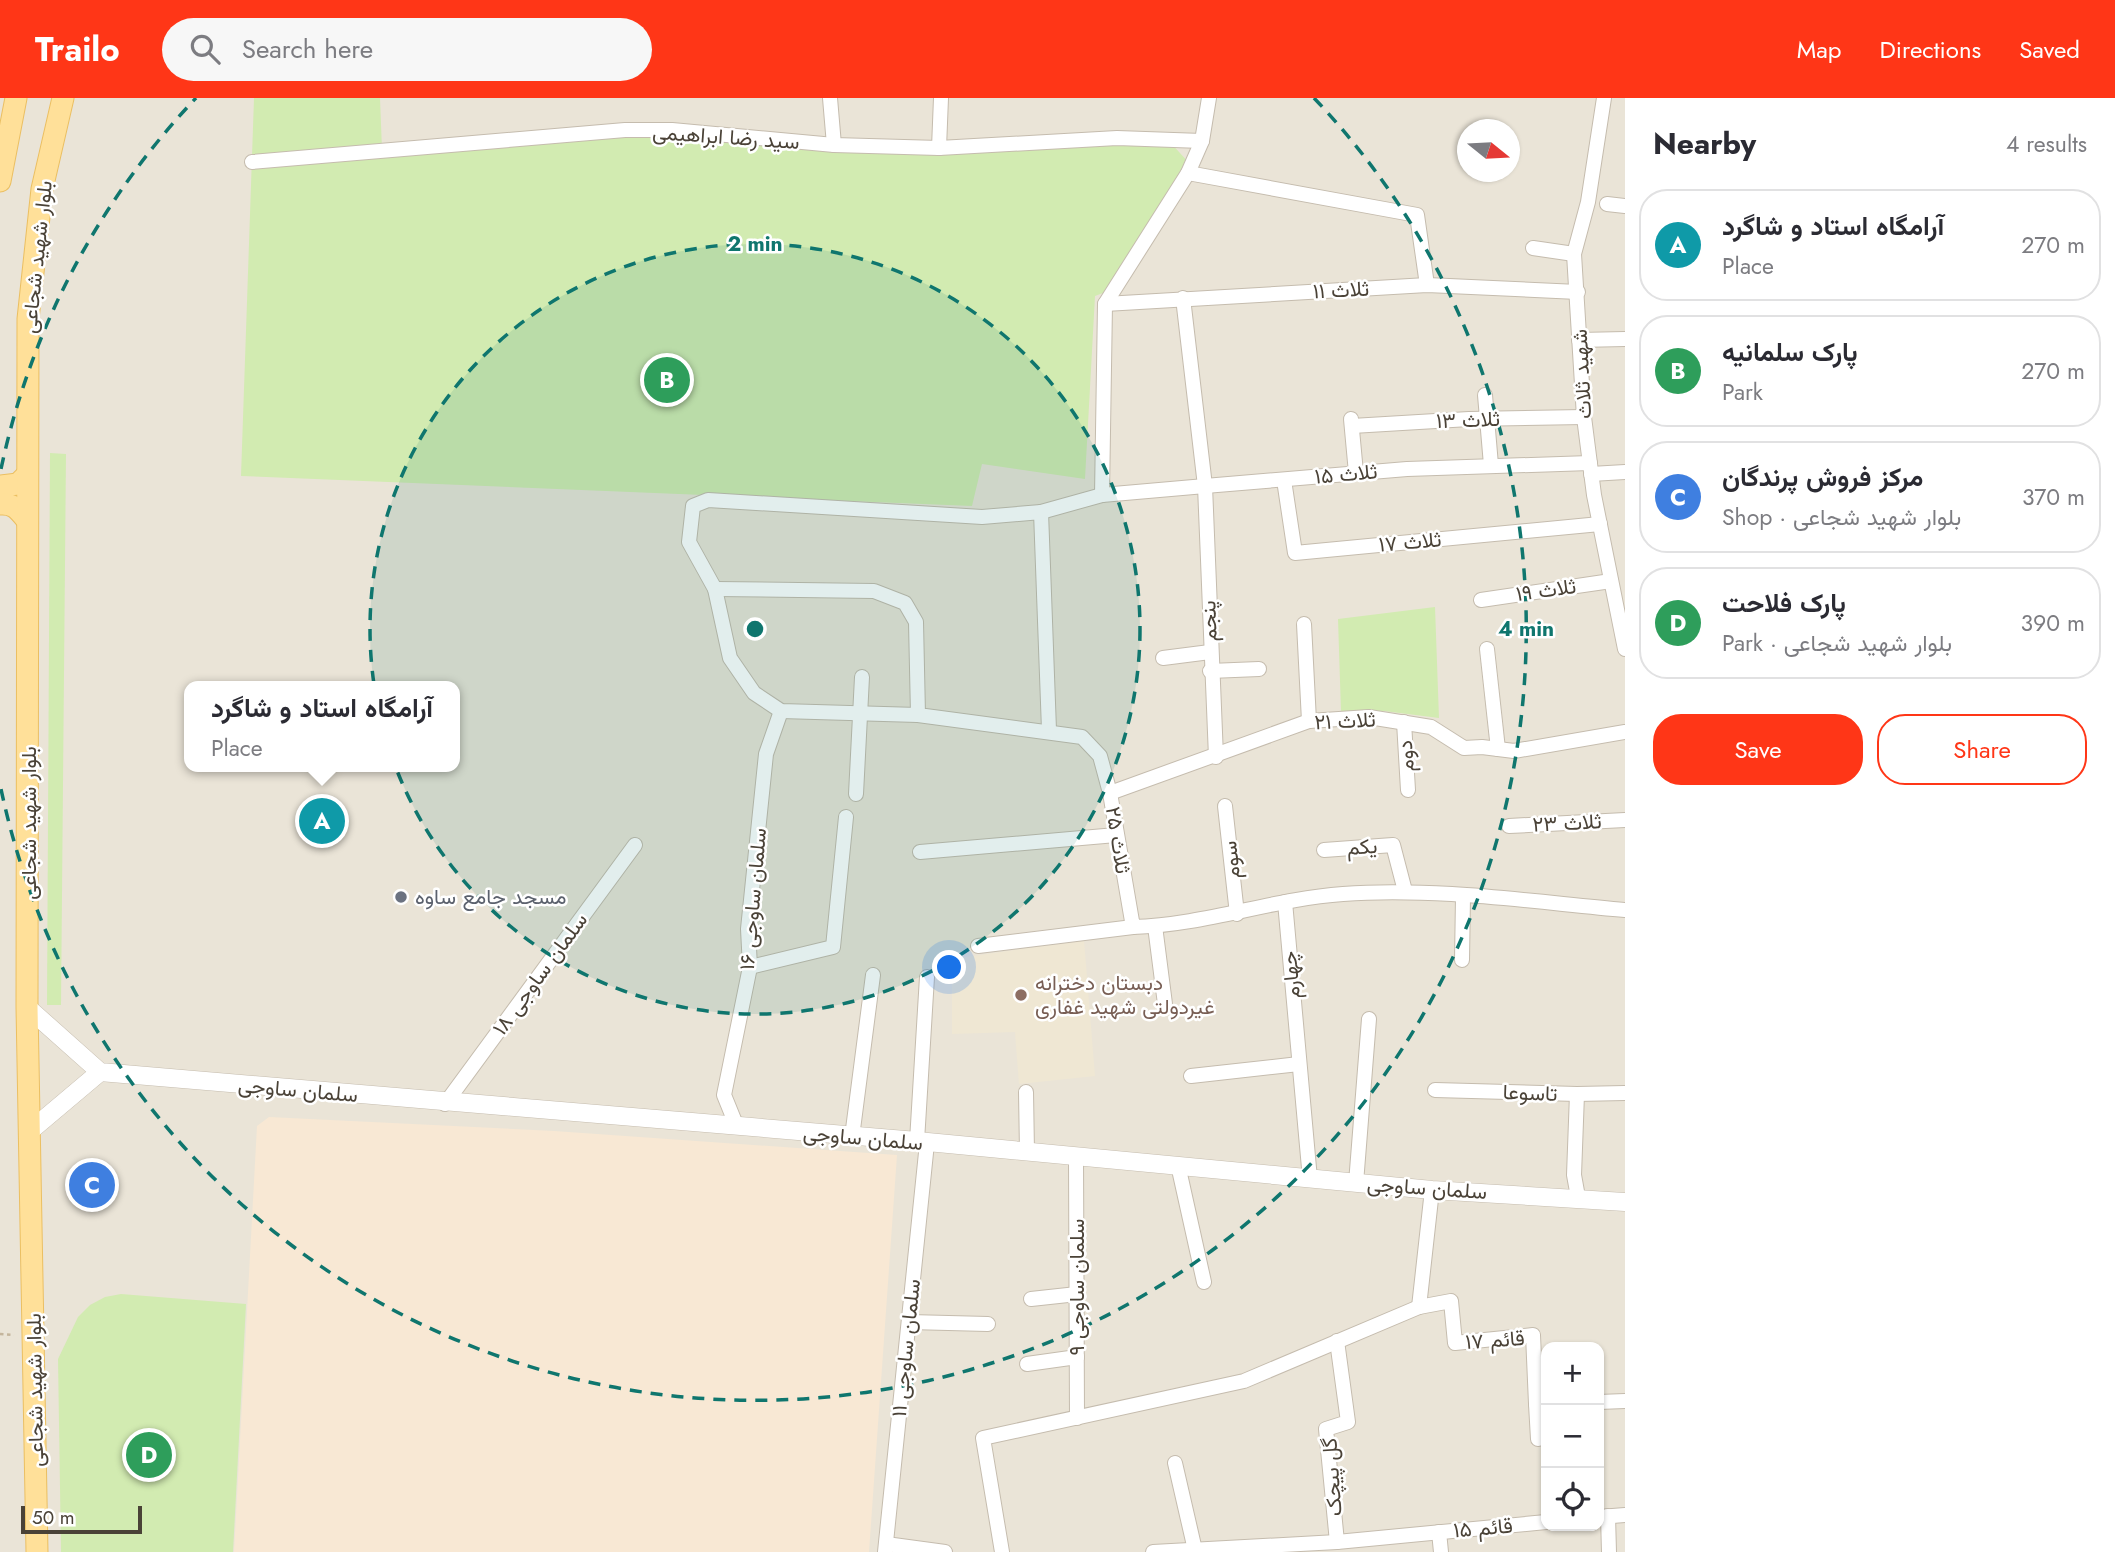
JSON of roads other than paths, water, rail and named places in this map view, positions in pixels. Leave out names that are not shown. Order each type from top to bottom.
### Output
[{"type":"main road","points":[[0,181],[16,98]]},
{"type":"main road","name":"بلوار شهید شجاعی","points":[[37,1552],[27,1007],[30,750],[26,519],[28,319],[42,189],[63,98]]},
{"type":"main road","points":[[0,486],[18,484],[27,475]]},
{"type":"main road","points":[[0,504],[9,503],[26,519]]},
{"type":"street","points":[[830,98],[834,145]]},
{"type":"street","points":[[939,148],[942,98]]},
{"type":"street","points":[[1102,495],[1105,304],[1188,173],[1202,141],[1209,98]]},
{"type":"street","name":"شهید ثلاث","points":[[1604,98],[1588,202],[1574,254],[1584,418],[1590,469],[1625,649]]},
{"type":"street","name":"سید رضا ابراهیمی","points":[[252,162],[625,130],[672,130],[834,145],[939,148],[1118,138],[1202,141]]},
{"type":"street","points":[[1188,173],[1416,215],[1427,285]]},
{"type":"street","points":[[1607,204],[1625,206]]},
{"type":"street","points":[[1533,248],[1574,254]]},
{"type":"street","name":"ثلاث ۱۱","points":[[1105,304],[1427,285],[1578,292]]},
{"type":"street","name":"پنجم","points":[[1183,298],[1205,485],[1210,671],[1216,757]]},
{"type":"street","points":[[1580,340],[1625,339]]},
{"type":"street","points":[[1485,395],[1491,465]]},
{"type":"street","name":"ثلاث ۱۳","points":[[1356,474],[1352,423],[1584,418]]},
{"type":"street","name":"ثلاث ۱۵","points":[[715,589],[689,542],[693,506],[708,500],[982,517],[1041,512],[1102,495],[1356,474],[1491,465],[1625,472]]},
{"type":"street","name":"ثلاث ۱۷","points":[[1284,480],[1295,553],[1600,524]]},
{"type":"street","points":[[1041,512],[1049,730]]},
{"type":"street","name":"ثلاث ۱۹","points":[[1481,600],[1611,581]]},
{"type":"street","points":[[781,711],[754,693],[736,670],[727,650],[715,589],[874,591],[905,603],[916,622],[918,715]]},
{"type":"street","points":[[1304,624],[1309,721]]},
{"type":"street","points":[[1487,649],[1498,749]]},
{"type":"street","points":[[1163,658],[1210,652]]},
{"type":"street","points":[[1210,671],[1259,669]]},
{"type":"street","points":[[856,794],[862,677]]},
{"type":"street","name":"ثلاث ۲۵","points":[[781,711],[918,715],[1049,730],[1082,737],[1100,756],[1110,793],[1133,927]]},
{"type":"street","name":"سلمان ساوجی ۱۶","points":[[737,1127],[724,1095],[750,967],[748,929],[766,754],[781,711]]},
{"type":"street","name":"ثلاث ۲۱","points":[[1110,793],[1216,757],[1309,721],[1369,717],[1404,722],[1431,727],[1464,748],[1514,751],[1625,732]]},
{"type":"street","name":"دوم","points":[[1404,722],[1408,790]]},
{"type":"street","name":"سوم","points":[[1225,806],[1237,914]]},
{"type":"street","points":[[750,967],[833,947],[846,817]]},
{"type":"street","name":"ثلاث ۲۳","points":[[1509,826],[1625,820]]},
{"type":"street","points":[[920,852],[1116,835]]},
{"type":"street","name":"سلمان ساوجی ۱۸","points":[[445,1104],[635,845]]},
{"type":"street","name":"یکم","points":[[1324,850],[1393,845],[1405,891]]},
{"type":"street","points":[[978,946],[1237,914],[1319,896],[1405,891],[1625,910]]},
{"type":"street","points":[[1462,960],[1463,897]]},
{"type":"street","name":"چهارم","points":[[1285,902],[1310,1180]]},
{"type":"street","points":[[1155,926],[1165,1004]]},
{"type":"street","points":[[852,1137],[873,975]]},
{"type":"street","name":"سلمان ساوجی ۱۱","points":[[886,1548],[909,1322],[922,1142],[927,977]]},
{"type":"street","points":[[27,1007],[100,1072],[30,1131]]},
{"type":"street","points":[[1356,1183],[1369,1019]]},
{"type":"street","points":[[1191,1076],[1300,1064]]},
{"type":"street","name":"سلمان ساوجی","points":[[100,1072],[445,1104],[922,1142],[1310,1180],[1625,1202]]},
{"type":"street","name":"تاسوعا","points":[[1435,1090],[1625,1093]]},
{"type":"street","points":[[1026,1092],[1027,1153]]},
{"type":"street","points":[[1577,1094],[1574,1175],[1578,1197]]},
{"type":"street","name":"سلمان ساوجی ۹","points":[[1076,1157],[1077,1418]]},
{"type":"street","points":[[1178,1165],[1204,1282]]},
{"type":"street","points":[[1002,1552],[983,1438],[1244,1381],[1419,1307],[1432,1190]]},
{"type":"street","points":[[1031,1299],[1077,1294]]},
{"type":"street","name":"قائم ۱۷","points":[[1419,1307],[1451,1301],[1455,1343],[1533,1335],[1541,1404]]},
{"type":"street","points":[[909,1322],[988,1324]]},
{"type":"street","name":"گل پیچک","points":[[1337,1341],[1348,1422],[1326,1429],[1337,1542]]},
{"type":"street","points":[[1027,1364],[1077,1357]]},
{"type":"street","points":[[1604,1402],[1625,1401]]},
{"type":"street","points":[[1538,1438],[1541,1404]]},
{"type":"street","points":[[1175,1463],[1203,1550]]},
{"type":"street","points":[[1604,1517],[1625,1515]]},
{"type":"street","name":"قائم ۱۵","points":[[1153,1552],[1337,1542],[1354,1546],[1439,1532],[1541,1522]]},
{"type":"street","points":[[1604,1523],[1609,1552]]},
{"type":"street","points":[[1439,1532],[1441,1552]]},
{"type":"street","points":[[886,1548],[945,1552]]},
{"type":"place","name":"پارک سلمانیه","points":[[667,380]]},
{"type":"place","name":"آرامگاه استاد و شاگرد","points":[[322,821]]},
{"type":"place","name":"مسجد جامع ساوه","points":[[401,897]]},
{"type":"place","name":"دبستان دخترانه غیردولتی شهید غفاری","points":[[1021,995]]},
{"type":"place","name":"مرکز فروش پرندگان","points":[[92,1185]]},
{"type":"place","name":"پارک فلاحت","points":[[149,1455]]}]
